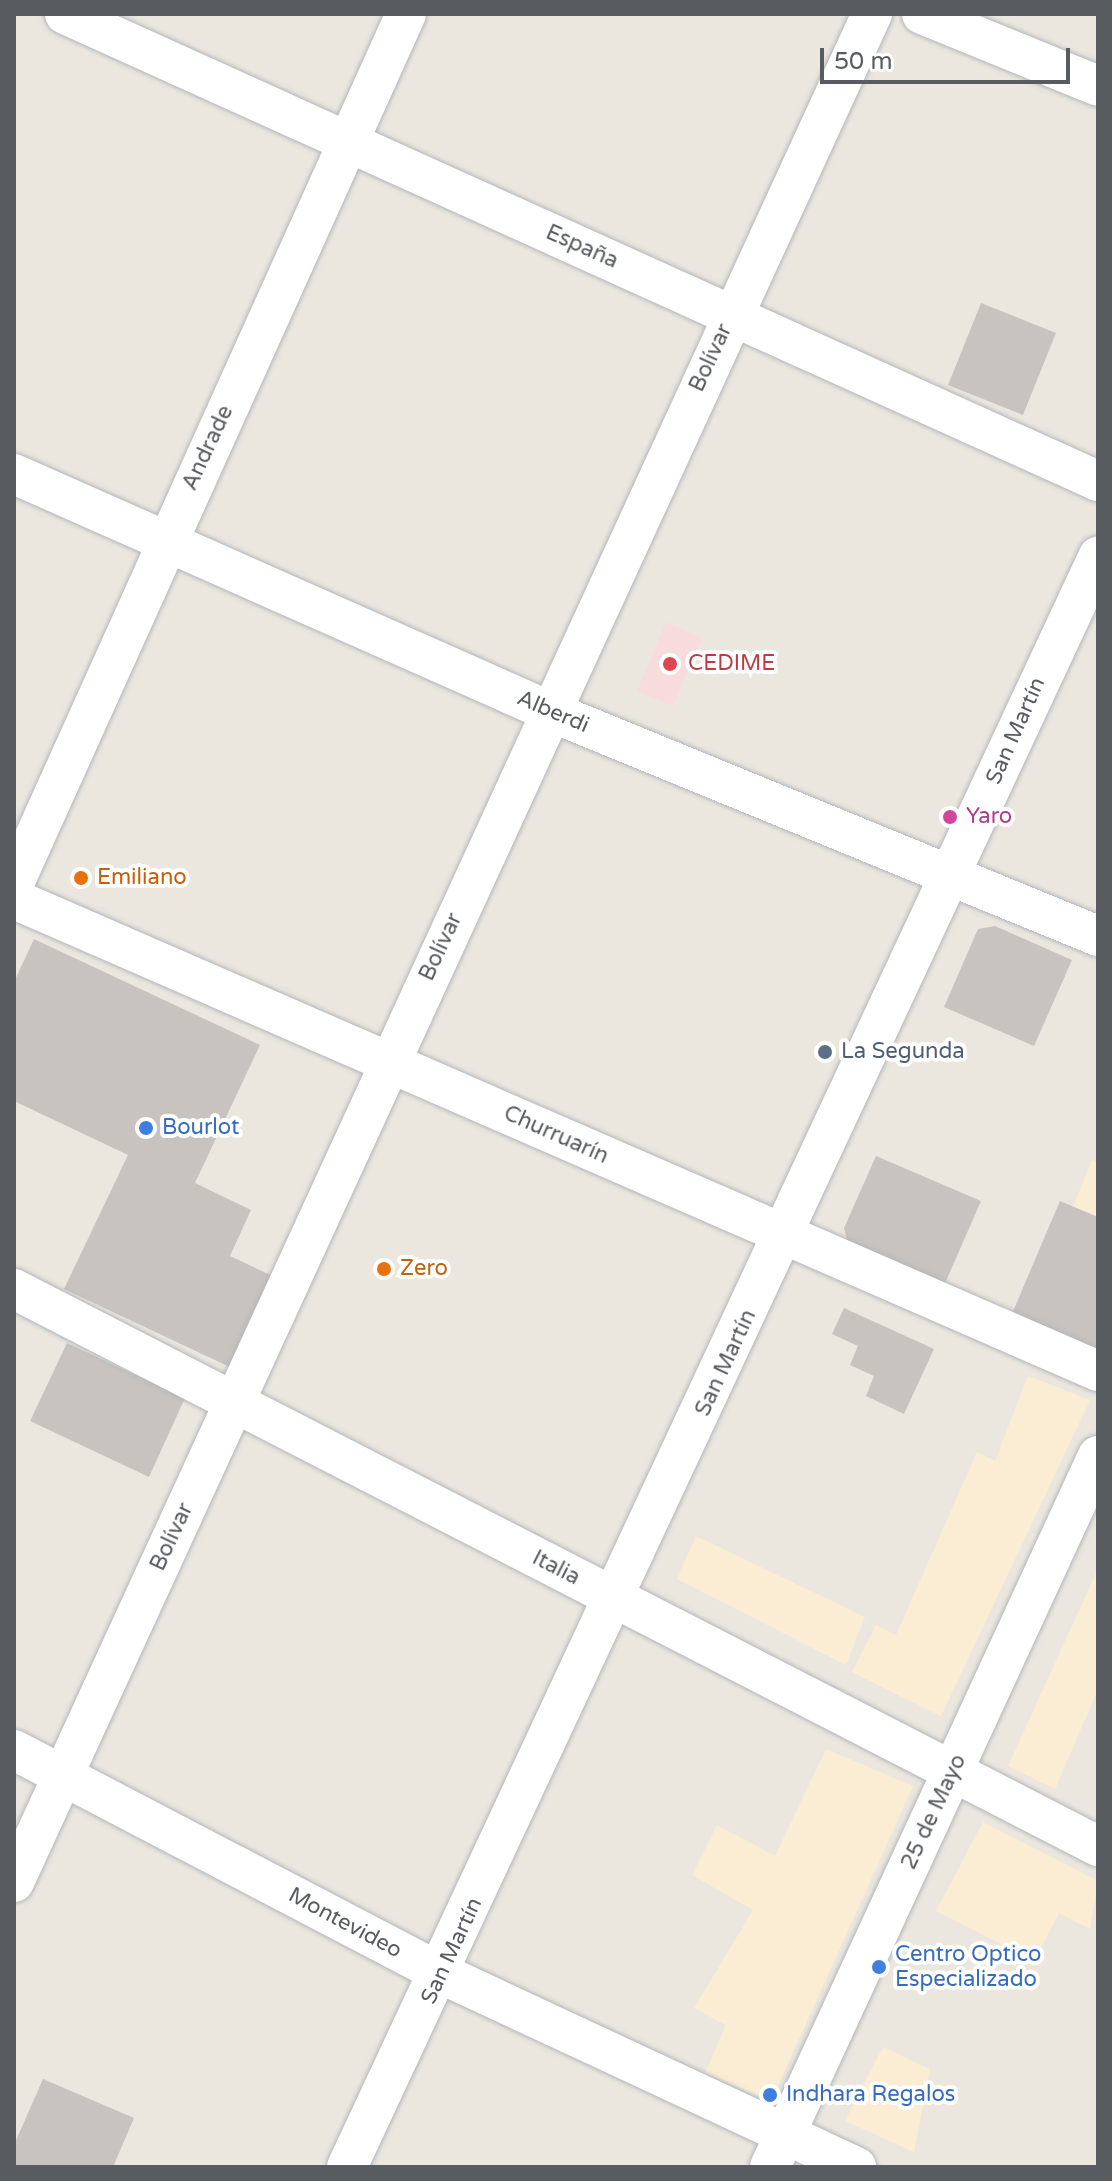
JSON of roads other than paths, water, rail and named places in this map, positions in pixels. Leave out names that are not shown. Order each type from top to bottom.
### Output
[{"type":"street","name":"España","points":[[65,14],[1098,481]]},
{"type":"street","name":"Andrade","points":[[14,883],[165,541],[406,14]]},
{"type":"street","name":"Bolívar","points":[[14,1882],[549,711],[872,14]]},
{"type":"street","points":[[922,14],[1098,86]]},
{"type":"street","name":"Alberdi","points":[[14,474],[549,711],[1098,936]]},
{"type":"street","name":"San Martín","points":[[347,2167],[442,1974],[1098,557]]},
{"type":"street","name":"Churruarín","points":[[14,899],[1098,1371]]},
{"type":"street","name":"Italia","points":[[14,1289],[1098,1846]]},
{"type":"street","name":"25 de Mayo","points":[[778,2150],[1098,1456]]},
{"type":"street","name":"Montevideo","points":[[14,1750],[778,2150],[856,2167]]},
{"type":"place","name":"CEDIME","points":[[670,664]]},
{"type":"place","name":"Yaro","points":[[950,817]]},
{"type":"place","name":"Emiliano","points":[[81,878]]},
{"type":"place","name":"La Segunda","points":[[825,1052]]},
{"type":"place","name":"Bourlot","points":[[146,1128]]},
{"type":"place","name":"Zero","points":[[384,1269]]},
{"type":"place","name":"Centro Optico Especializado","points":[[879,1967]]},
{"type":"place","name":"Indhara Regalos","points":[[770,2095]]}]
